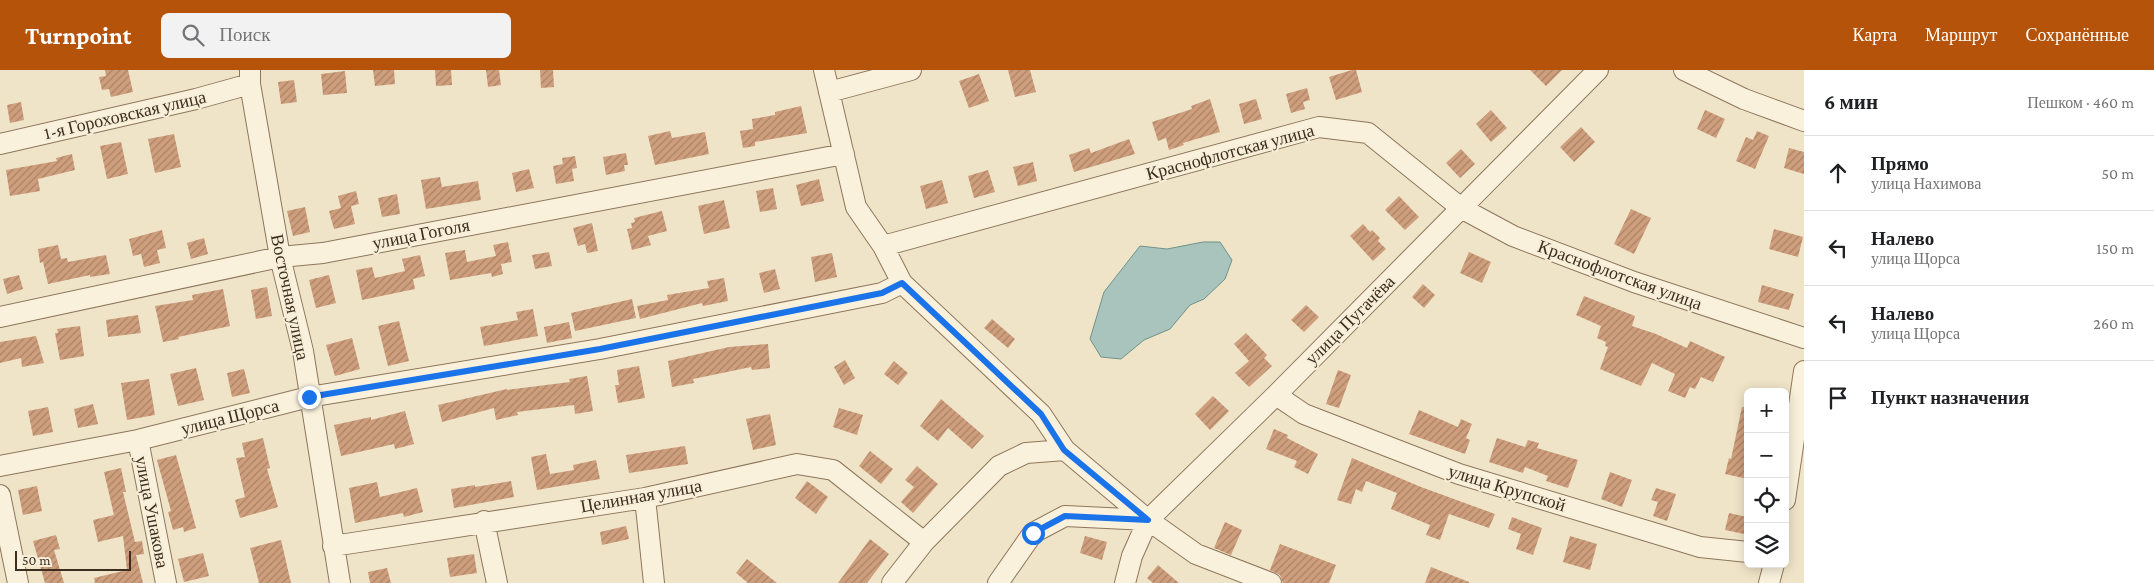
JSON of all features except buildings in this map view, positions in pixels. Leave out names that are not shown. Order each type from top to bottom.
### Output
[{"type":"street","points":[[824,70],[856,207],[883,246],[902,283],[1041,414],[1064,450],[1148,520],[1196,554],[1271,583]]},
{"type":"street","points":[[829,92],[911,70]]},
{"type":"street","name":"улица Пугачёва","points":[[1125,583],[1132,556],[1148,520],[1276,395],[1598,70]]},
{"type":"street","points":[[1684,70],[1744,99],[1804,121]]},
{"type":"street","name":"1-я Гороховская улица","points":[[0,144],[196,99],[250,77]]},
{"type":"street","name":"Восточная улица","points":[[250,77],[280,257],[303,351],[340,583]]},
{"type":"street","name":"Краснофлотская улица","points":[[883,246],[1320,127],[1368,132],[1461,208],[1512,236],[1634,282],[1804,338]]},
{"type":"street","name":"улица Гоголя","points":[[0,317],[280,257],[323,252],[844,154]]},
{"type":"street","name":"улица Щорса","points":[[0,466],[138,440],[309,397],[600,349],[882,293],[902,283]]},
{"type":"street","points":[[1788,478],[1804,371]]},
{"type":"street","name":"улица Крупской","points":[[1276,395],[1304,414],[1459,474],[1700,547],[1744,552]]},
{"type":"street","name":"улица Ушакова","points":[[138,440],[166,583]]},
{"type":"street","points":[[892,583],[924,542],[999,466],[1026,453],[1064,450]]},
{"type":"street","name":"Целинная улица","points":[[333,546],[484,521],[645,498],[797,464],[833,470],[924,542]]},
{"type":"street","points":[[0,495],[18,583]]},
{"type":"street","points":[[645,498],[654,583]]},
{"type":"street","points":[[998,583],[1001,576],[1033,533],[1065,516],[1148,520]]},
{"type":"street","points":[[484,521],[497,583]]},
{"type":"street","points":[[1770,583],[1773,568]]},
{"type":"water","points":[[1203,242],[1220,242],[1232,260],[1225,279],[1204,299],[1190,305],[1170,329],[1144,340],[1121,359],[1101,357],[1090,339],[1104,292],[1140,246],[1167,249]]},
{"type":"route","points":[[309,397],[600,349],[882,293],[902,283],[1041,414],[1064,450],[1148,520],[1065,516],[1033,533]]}]
